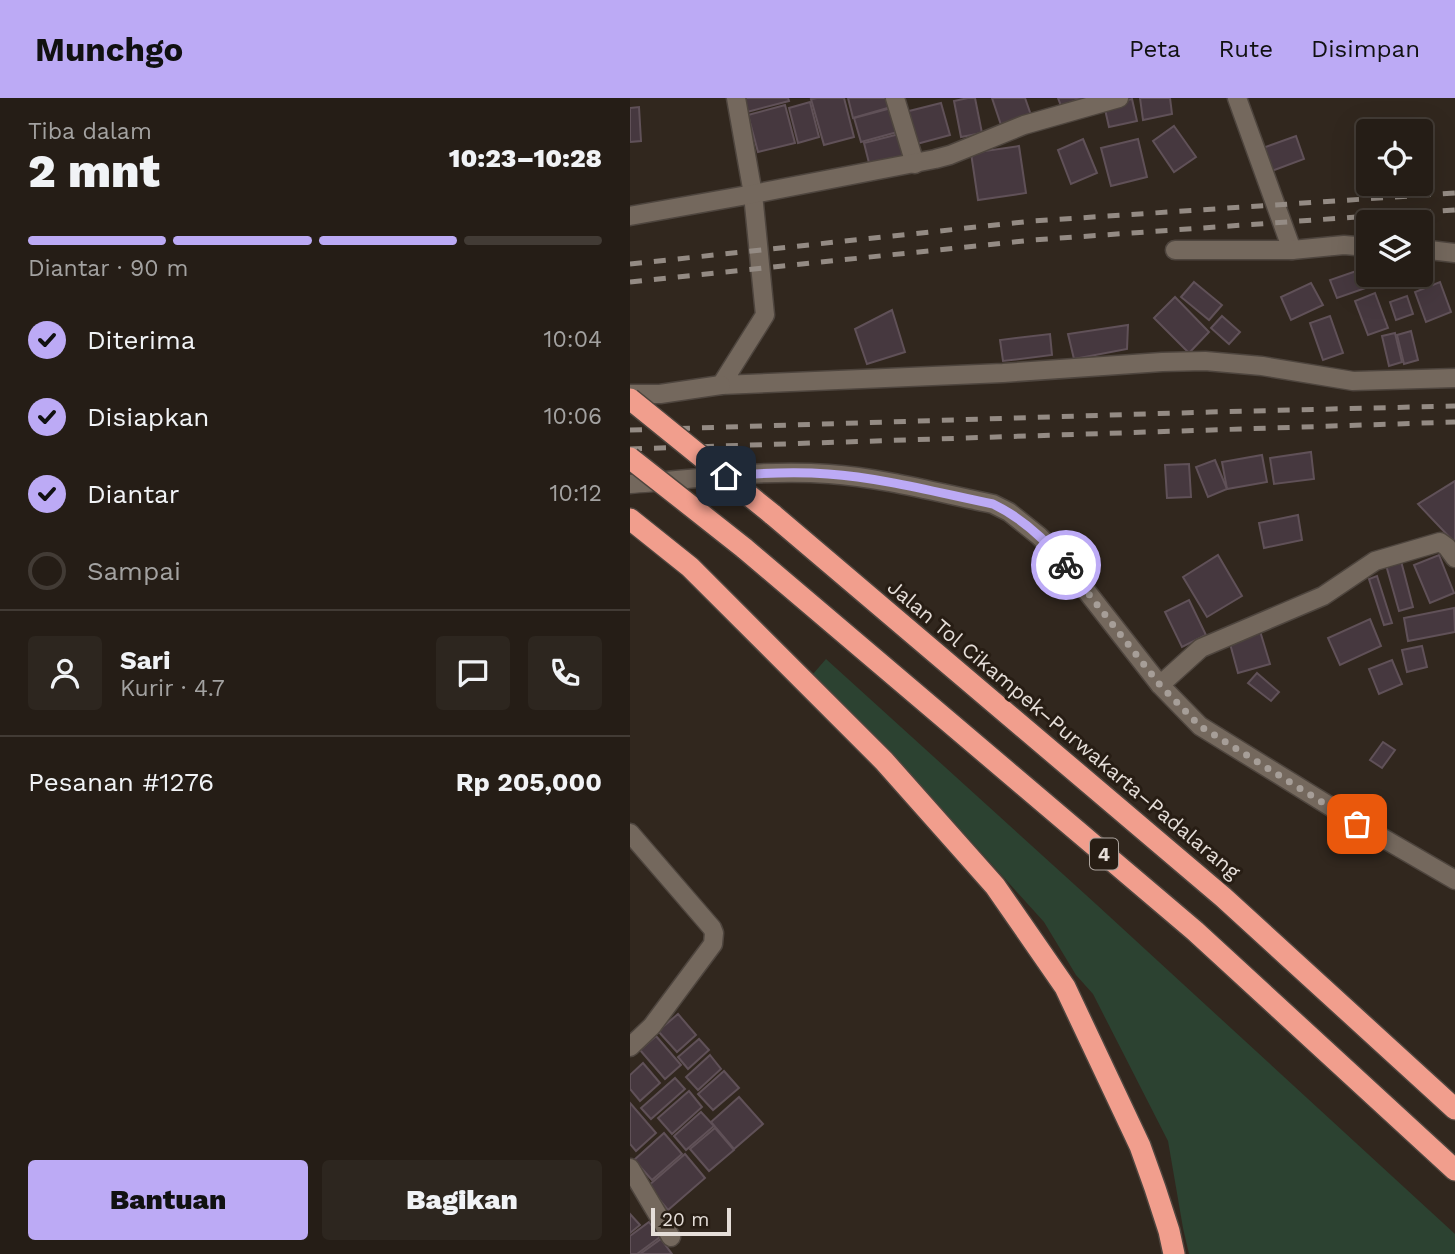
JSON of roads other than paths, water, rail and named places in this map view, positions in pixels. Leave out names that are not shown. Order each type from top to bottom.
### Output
[{"type":"highway","name":"Jalan Tol Cikampek–Purwakarta–Padalarang","points":[[630,397],[1223,897],[1455,1110]]},
{"type":"highway","name":"4","points":[[630,458],[744,548],[1195,931],[1455,1170]]},
{"type":"highway","points":[[630,519],[690,567],[884,761],[995,887],[1065,987],[1140,1146],[1159,1199],[1174,1254]]},
{"type":"street","points":[[720,385],[765,315],[753,194],[736,98]]},
{"type":"street","points":[[895,98],[915,164]]},
{"type":"street","points":[[630,216],[915,164],[950,155],[1024,125],[1119,98]]},
{"type":"street","points":[[1237,98],[1292,250]]},
{"type":"street","points":[[1175,250],[1292,250],[1356,246]]},
{"type":"street","points":[[1433,250],[1455,253]]},
{"type":"street","points":[[630,397],[720,385],[1003,373],[1205,360],[1353,381],[1455,378]]},
{"type":"street","points":[[630,484],[774,472],[829,474],[993,504],[1009,512],[1040,536],[1059,556],[1160,685],[1200,726],[1357,824],[1455,880]]},
{"type":"street","points":[[1160,685],[1201,648],[1323,596],[1375,561],[1440,542],[1455,558]]},
{"type":"street","points":[[630,833],[714,933],[713,944],[652,1026],[630,1046]]},
{"type":"street","points":[[630,1168],[671,1237]]},
{"type":"railway","points":[[630,264],[1033,221],[1455,193]]},
{"type":"railway","points":[[630,282],[1033,240],[1455,210]]},
{"type":"railway","points":[[630,430],[1455,406]]},
{"type":"railway","points":[[630,449],[1455,422]]}]
